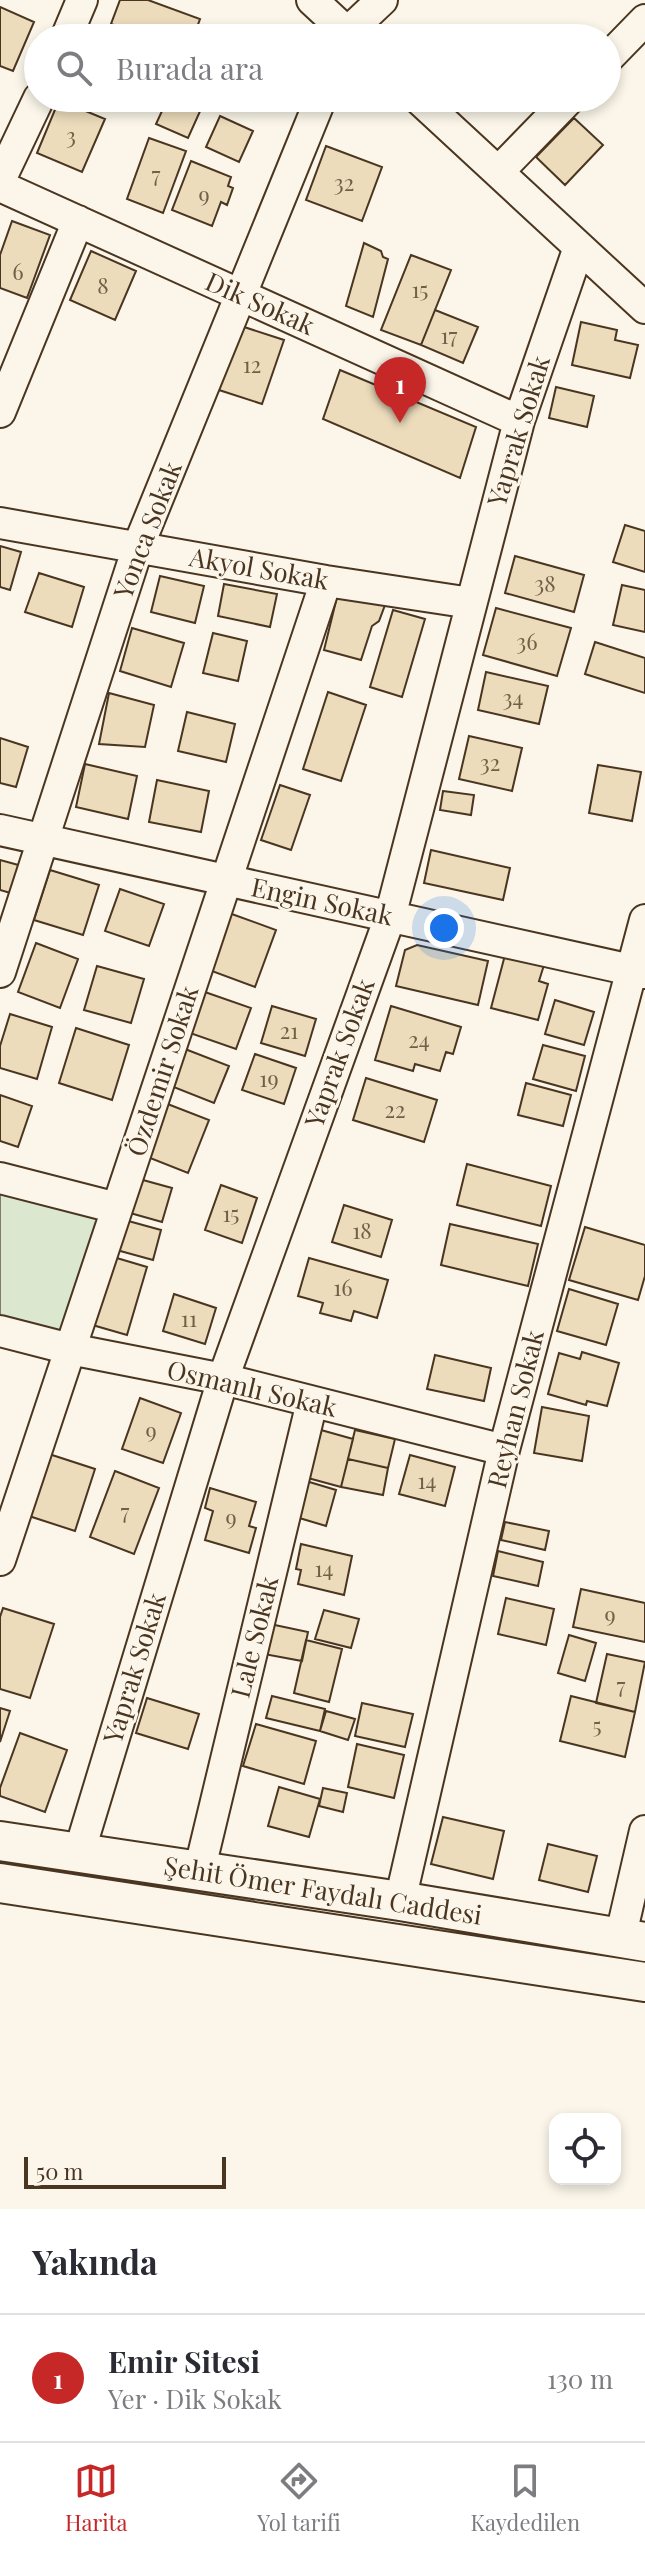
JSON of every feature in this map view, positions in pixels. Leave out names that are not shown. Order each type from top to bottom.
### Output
[{"type":"main road","name":"Şehit Ömer Faydalı Caddesi","points":[[0,1841],[400,1901],[632,1941]]},
{"type":"main road","name":"Şehit Ömer Faydalı Caddesi","points":[[0,1883],[645,1982]]},
{"type":"street","points":[[72,24],[82,0]]},
{"type":"street","points":[[312,0],[337,24]]},
{"type":"street","points":[[360,24],[382,0]]},
{"type":"street","points":[[621,45],[645,20],[626,0]]},
{"type":"street","points":[[0,183],[33,112]]},
{"type":"street","name":"Yonca Sokak","points":[[0,972],[138,547],[315,112]]},
{"type":"street","points":[[433,112],[645,308]]},
{"type":"street","points":[[498,172],[556,112]]},
{"type":"street","name":"Dik Sokak","points":[[0,183],[519,421]]},
{"type":"street","points":[[0,412],[78,221]]},
{"type":"street","name":"Yaprak Sokak","points":[[79,1853],[223,1379],[390,917],[519,421],[579,247]]},
{"type":"street","name":"Akyol Sokak","points":[[0,523],[326,581],[471,603]]},
{"type":"street","name":"Özdemir Sokak","points":[[0,1560],[326,581]]},
{"type":"street","name":"Engin Sokak","points":[[0,830],[638,971]]},
{"type":"street","name":"Reyhan Sokak","points":[[400,1901],[504,1450],[638,971],[645,920]]},
{"type":"street","points":[[0,1178],[117,1208]]},
{"type":"street","name":"Osmanlı Sokak","points":[[0,1331],[70,1349],[223,1379],[504,1450]]},
{"type":"street","name":"Lale Sokak","points":[[199,1872],[312,1402]]},
{"type":"street","points":[[632,1941],[645,1831]]},
{"type":"green space","points":[[0,1184],[104,1208],[64,1340],[0,1324]]},
{"type":"building","points":[[120,0],[148,0],[200,19],[198,24],[111,24]]},
{"type":"building","points":[[0,7],[34,22],[24,24],[24,45],[13,71],[0,66]]},
{"type":"building","points":[[54,112],[88,112],[105,119],[82,172],[37,153]]},
{"type":"building","points":[[162,112],[200,112],[188,138],[156,124]]},
{"type":"building","points":[[220,116],[253,131],[239,162],[206,147]]},
{"type":"building","points":[[574,118],[603,145],[565,185],[536,157]]},
{"type":"building","points":[[149,138],[186,151],[163,213],[127,199]]},
{"type":"building","points":[[326,146],[382,167],[362,221],[306,200]]},
{"type":"building","points":[[191,161],[231,177],[228,186],[233,188],[227,205],[221,202],[212,226],[172,210]]},
{"type":"building","points":[[12,221],[50,235],[27,298],[0,288],[0,255]]},
{"type":"building","points":[[364,243],[381,251],[383,257],[388,259],[373,317],[346,306]]},
{"type":"building","points":[[91,251],[136,271],[115,320],[70,300]]},
{"type":"building","points":[[411,255],[451,270],[421,345],[381,330]]},
{"type":"building","points":[[435,310],[478,327],[463,363],[421,345]]},
{"type":"building","points":[[581,322],[617,330],[615,340],[638,345],[630,378],[572,365]]},
{"type":"building","points":[[241,326],[284,340],[262,404],[219,390]]},
{"type":"building","points":[[340,370],[476,427],[460,478],[323,419]]},
{"type":"building","points":[[556,387],[594,396],[587,427],[549,418]]},
{"type":"building","points":[[625,525],[645,531],[645,572],[613,562]]},
{"type":"building","points":[[0,546],[21,552],[10,590],[0,587]]},
{"type":"building","points":[[515,556],[584,575],[574,612],[505,593]]},
{"type":"building","points":[[39,573],[84,587],[72,627],[25,612]]},
{"type":"building","points":[[160,576],[204,586],[195,623],[151,612]]},
{"type":"building","points":[[224,584],[277,594],[270,627],[218,616]]},
{"type":"building","points":[[622,585],[645,590],[645,632],[613,625]]},
{"type":"building","points":[[337,597],[385,605],[379,621],[372,626],[361,660],[324,650]]},
{"type":"building","points":[[496,608],[571,628],[557,676],[483,655]]},
{"type":"building","points":[[393,610],[425,619],[402,697],[370,687]]},
{"type":"building","points":[[132,628],[184,643],[171,687],[120,671]]},
{"type":"building","points":[[213,633],[247,641],[238,681],[203,673]]},
{"type":"building","points":[[595,642],[645,658],[645,693],[585,674]]},
{"type":"building","points":[[486,672],[548,686],[539,724],[478,710]]},
{"type":"building","points":[[328,692],[366,705],[341,781],[303,769]]},
{"type":"building","points":[[109,693],[154,705],[145,747],[99,744]]},
{"type":"building","points":[[187,712],[235,724],[226,762],[178,751]]},
{"type":"building","points":[[469,736],[522,748],[512,791],[459,779]]},
{"type":"building","points":[[0,738],[28,747],[16,787],[0,783]]},
{"type":"building","points":[[85,764],[137,776],[128,819],[76,807]]},
{"type":"building","points":[[598,765],[641,772],[632,821],[589,813]]},
{"type":"building","points":[[157,780],[209,791],[201,832],[149,822]]},
{"type":"building","points":[[280,785],[310,795],[291,850],[261,840]]},
{"type":"building","points":[[443,791],[474,795],[471,815],[440,810]]},
{"type":"building","points":[[431,850],[510,868],[503,900],[424,883]]},
{"type":"building","points":[[0,860],[22,866],[14,894],[0,890]]},
{"type":"building","points":[[50,870],[99,885],[83,935],[34,920]]},
{"type":"building","points":[[120,889],[164,904],[149,946],[105,931]]},
{"type":"building","points":[[229,913],[276,930],[255,987],[209,970]]},
{"type":"building","points":[[36,943],[78,959],[60,1008],[18,992]]},
{"type":"building","points":[[417,945],[488,961],[478,1005],[396,986],[405,950]]},
{"type":"building","points":[[505,955],[544,965],[539,981],[548,984],[538,1020],[491,1008]]},
{"type":"building","points":[[97,966],[144,979],[131,1023],[84,1010]]},
{"type":"building","points":[[202,991],[251,1008],[236,1049],[187,1032]]},
{"type":"building","points":[[555,1000],[594,1012],[584,1045],[545,1034]]},
{"type":"building","points":[[272,1006],[316,1019],[305,1056],[261,1043]]},
{"type":"building","points":[[391,1006],[461,1027],[453,1054],[446,1052],[440,1071],[415,1064],[413,1071],[375,1060]]},
{"type":"building","points":[[10,1014],[52,1027],[37,1079],[0,1068],[0,1046]]},
{"type":"building","points":[[76,1028],[129,1045],[112,1100],[59,1083]]},
{"type":"building","points":[[543,1045],[585,1056],[576,1091],[533,1079]]},
{"type":"building","points":[[185,1049],[229,1066],[214,1103],[171,1086]]},
{"type":"building","points":[[255,1054],[296,1068],[284,1104],[242,1090]]},
{"type":"building","points":[[366,1078],[437,1100],[424,1142],[353,1120]]},
{"type":"building","points":[[526,1083],[571,1095],[563,1126],[518,1115]]},
{"type":"building","points":[[0,1095],[32,1106],[18,1147],[0,1141]]},
{"type":"building","points":[[165,1103],[209,1120],[188,1173],[145,1156]]},
{"type":"building","points":[[467,1164],[551,1186],[541,1226],[457,1205]]},
{"type":"building","points":[[132,1177],[172,1188],[162,1222],[123,1211]]},
{"type":"building","points":[[221,1185],[257,1198],[242,1243],[205,1230]]},
{"type":"building","points":[[344,1205],[392,1220],[381,1257],[332,1242]]},
{"type":"building","points":[[121,1219],[161,1230],[153,1260],[113,1249]]},
{"type":"building","points":[[450,1224],[538,1244],[528,1286],[441,1265]]},
{"type":"building","points":[[585,1227],[645,1245],[645,1276],[638,1300],[569,1280]]},
{"type":"building","points":[[110,1256],[147,1267],[127,1335],[89,1324]]},
{"type":"building","points":[[309,1258],[388,1280],[377,1318],[354,1311],[351,1321],[320,1313],[323,1303],[298,1296]]},
{"type":"building","points":[[569,1289],[618,1304],[606,1345],[557,1331]]},
{"type":"building","points":[[174,1294],[216,1308],[205,1344],[163,1331]]},
{"type":"building","points":[[582,1352],[619,1363],[607,1406],[587,1401],[586,1405],[548,1394],[559,1353],[580,1359]]},
{"type":"building","points":[[435,1355],[491,1368],[484,1401],[427,1389]]},
{"type":"building","points":[[140,1398],[181,1413],[163,1463],[122,1449]]},
{"type":"building","points":[[542,1407],[589,1416],[582,1461],[534,1453]]},
{"type":"building","points":[[321,1430],[353,1439],[341,1487],[308,1478]]},
{"type":"building","points":[[355,1430],[395,1439],[388,1468],[348,1459]]},
{"type":"building","points":[[49,1454],[95,1469],[75,1531],[29,1516]]},
{"type":"building","points":[[410,1455],[455,1467],[445,1506],[399,1494]]},
{"type":"building","points":[[348,1459],[388,1468],[383,1495],[341,1487]]},
{"type":"building","points":[[115,1471],[159,1488],[134,1554],[90,1537]]},
{"type":"building","points":[[306,1481],[336,1490],[326,1526],[296,1517]]},
{"type":"building","points":[[210,1488],[256,1502],[249,1526],[256,1528],[249,1553],[205,1540],[213,1511],[205,1508]]},
{"type":"building","points":[[505,1522],[549,1531],[545,1550],[501,1540]]},
{"type":"building","points":[[301,1544],[352,1556],[344,1595],[298,1584],[301,1570],[296,1569]]},
{"type":"building","points":[[498,1551],[543,1562],[538,1586],[493,1576]]},
{"type":"building","points":[[581,1589],[645,1603],[645,1642],[573,1627]]},
{"type":"building","points":[[506,1598],[554,1609],[546,1645],[498,1634]]},
{"type":"building","points":[[3,1608],[54,1624],[30,1698],[0,1689],[0,1617]]},
{"type":"building","points":[[324,1610],[359,1619],[351,1648],[315,1639]]},
{"type":"building","points":[[270,1624],[308,1632],[302,1661],[264,1654]]},
{"type":"building","points":[[569,1635],[596,1643],[585,1681],[558,1673]]},
{"type":"building","points":[[306,1640],[342,1649],[329,1702],[294,1693]]},
{"type":"building","points":[[607,1654],[645,1662],[635,1712],[596,1703]]},
{"type":"building","points":[[272,1696],[325,1709],[320,1731],[266,1718]]},
{"type":"building","points":[[571,1696],[635,1712],[625,1757],[560,1741]]},
{"type":"building","points":[[147,1698],[199,1714],[188,1749],[136,1733]]},
{"type":"building","points":[[362,1703],[413,1714],[405,1747],[355,1736]]},
{"type":"building","points":[[0,1708],[10,1711],[0,1742]]},
{"type":"building","points":[[326,1711],[355,1719],[348,1740],[320,1731]]},
{"type":"building","points":[[256,1724],[316,1741],[304,1784],[243,1766]]},
{"type":"building","points":[[20,1733],[67,1750],[45,1812],[0,1796],[0,1788]]},
{"type":"building","points":[[357,1744],[404,1755],[394,1798],[348,1787]]},
{"type":"building","points":[[279,1787],[320,1799],[309,1837],[268,1826]]},
{"type":"building","points":[[323,1788],[347,1793],[343,1812],[319,1806]]},
{"type":"building","points":[[443,1817],[504,1831],[493,1879],[431,1864]]},
{"type":"building","points":[[548,1844],[597,1856],[588,1892],[539,1880]]},
{"type":"place","name":"Emir Sitesi","points":[[400,423]]}]
